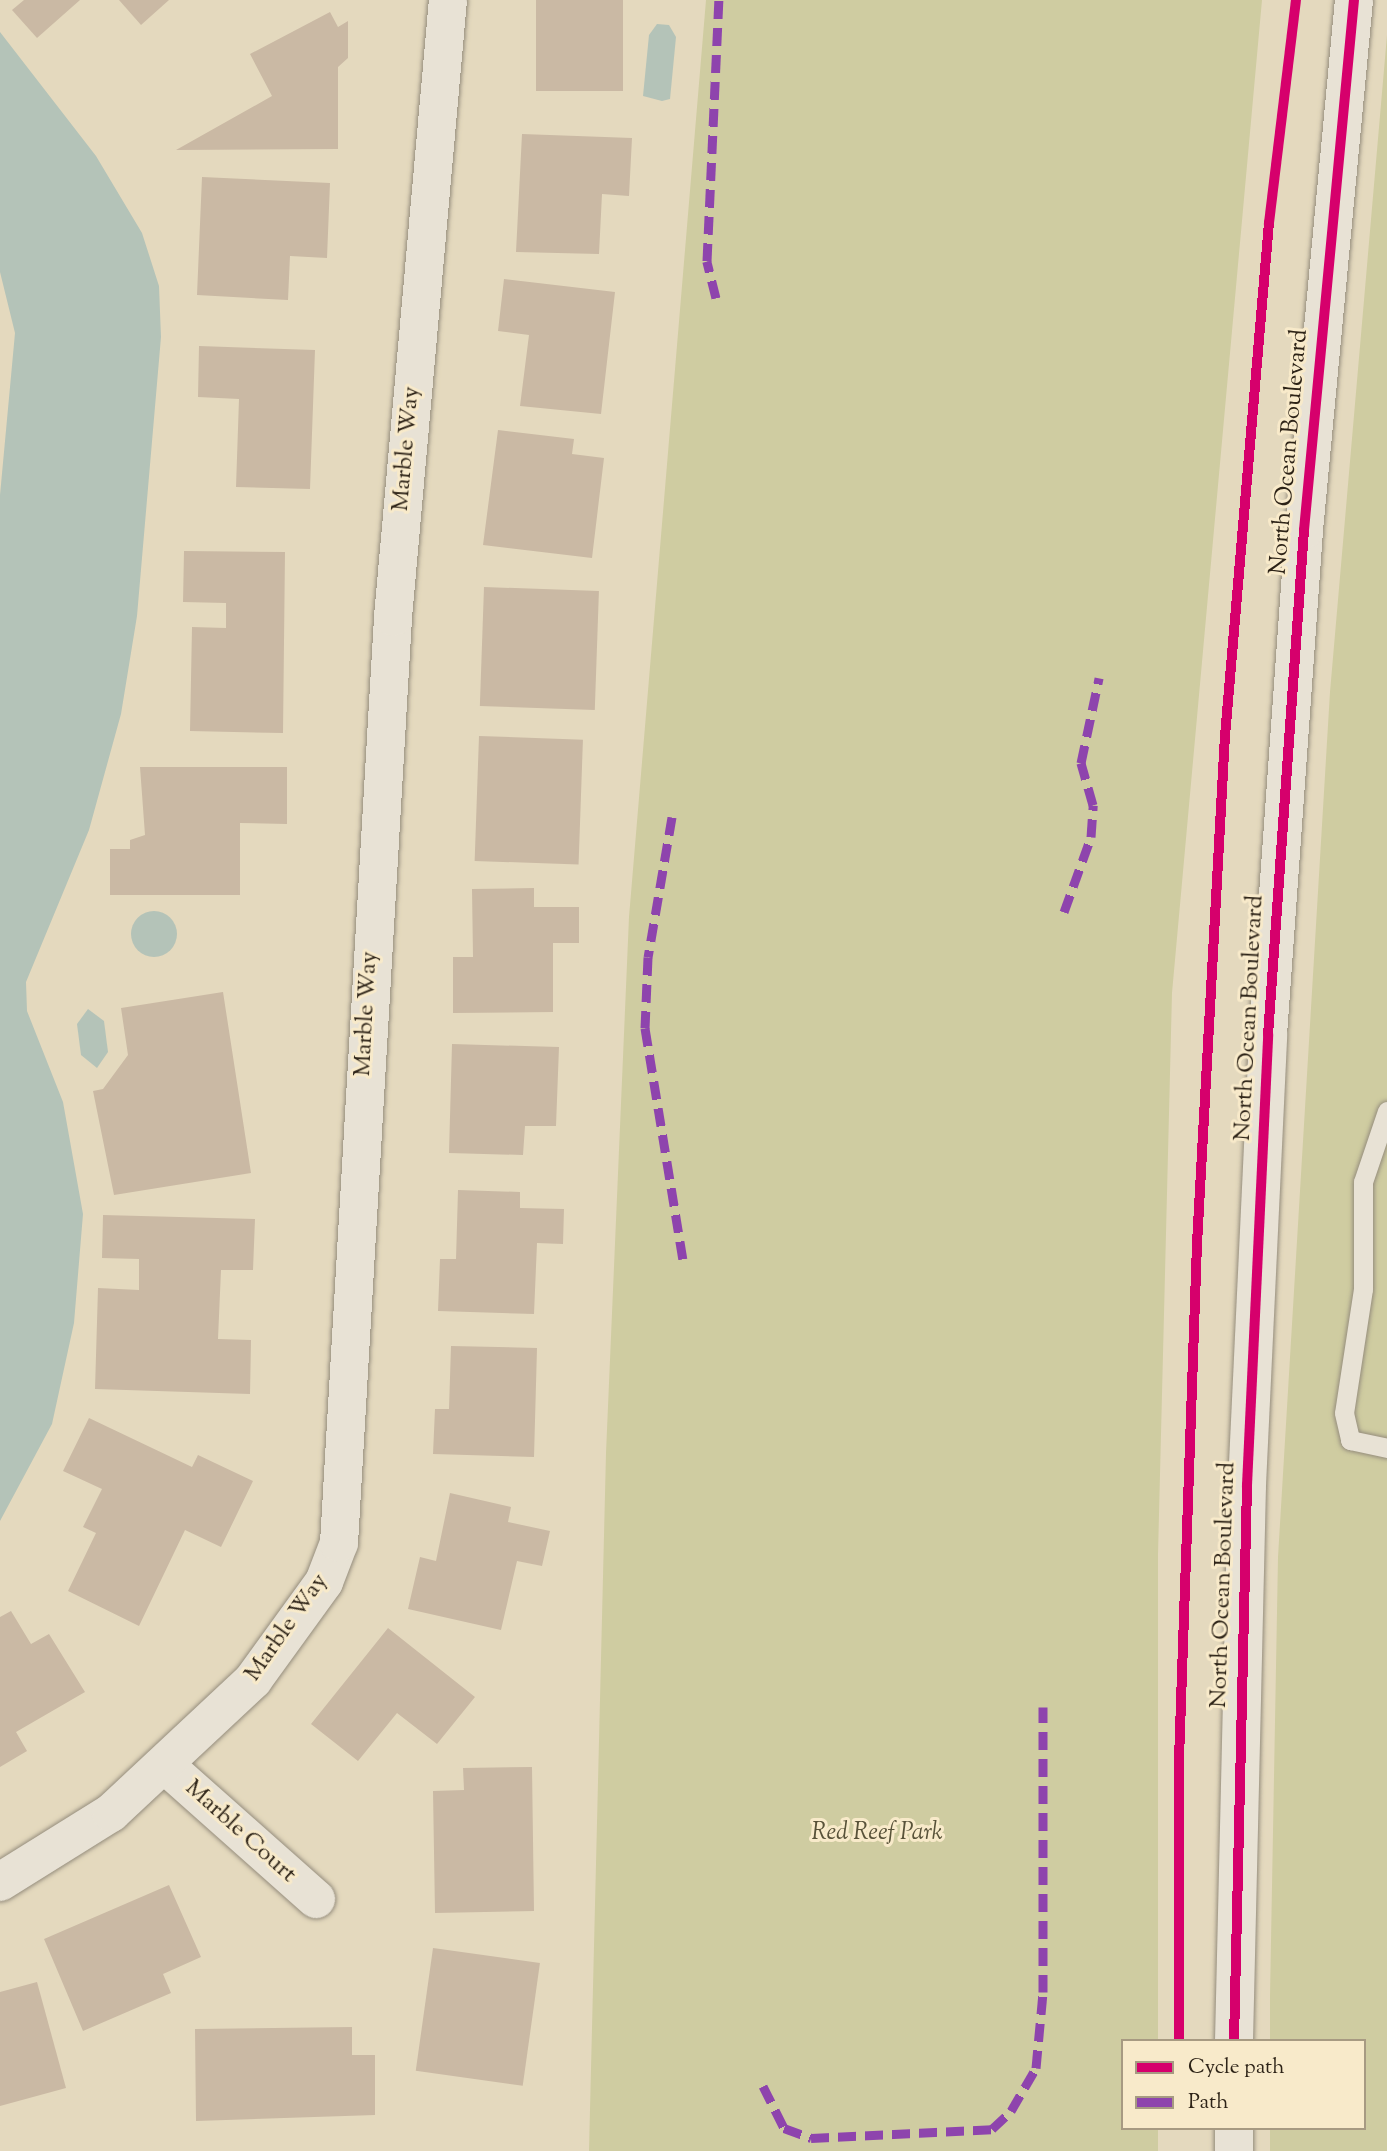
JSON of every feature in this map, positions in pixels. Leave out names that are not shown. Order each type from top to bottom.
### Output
[{"type":"street","name":"Marble Way","points":[[0,1882],[111,1813],[253,1680],[324,1582],[339,1543],[393,617],[448,0]]},
{"type":"street","name":"North Ocean Boulevard","points":[[1234,2039],[1247,1485],[1268,1035],[1304,530],[1354,0]]},
{"type":"street","name":"Marble Court","points":[[165,1765],[316,1899]]},
{"type":"street","points":[[1234,2130],[1234,2151]]},
{"type":"lane","points":[[1387,1111],[1363,1182],[1363,1289],[1344,1413],[1350,1440],[1387,1448]]},
{"type":"green space","name":"Red Reef Park","points":[[706,0],[1262,0],[1172,993],[1158,1555],[1158,2039],[1121,2039],[1121,2130],[1158,2130],[1158,2151],[589,2151],[606,1453],[629,917]]},
{"type":"green space","points":[[1387,35],[1387,2151],[1270,2151],[1270,2130],[1366,2130],[1366,2039],[1270,2039],[1278,1557],[1330,692]]},
{"type":"shaded area","points":[[657,24],[669,25],[676,37],[670,99],[662,101],[643,96],[649,35]]},
{"type":"shaded area","points":[[0,32],[96,156],[142,233],[159,286],[161,337],[137,616],[121,714],[89,830],[26,982],[27,1011],[63,1102],[83,1214],[74,1323],[52,1424],[0,1521],[0,495],[15,333],[0,272]]},
{"type":"shaded area","points":[[154,911],[171,917],[177,934],[171,951],[154,957],[137,951],[131,934],[137,917]]},
{"type":"shaded area","points":[[88,1009],[104,1021],[108,1052],[97,1068],[81,1055],[77,1024]]},
{"type":"building","points":[[24,0],[80,0],[37,38],[12,10]]},
{"type":"building","points":[[119,0],[169,0],[141,25]]},
{"type":"building","points":[[536,0],[623,0],[623,91],[536,91]]},
{"type":"building","points":[[330,12],[338,27],[348,21],[348,58],[338,67],[338,149],[176,150],[272,96],[250,54]]},
{"type":"building","points":[[522,134],[632,138],[629,196],[602,194],[599,254],[516,252]]},
{"type":"building","points":[[202,177],[330,183],[327,258],[290,256],[288,300],[197,295]]},
{"type":"building","points":[[504,279],[615,292],[601,414],[520,406],[529,335],[498,331]]},
{"type":"building","points":[[199,346],[315,350],[310,489],[236,487],[239,399],[198,397]]},
{"type":"building","points":[[498,430],[574,439],[572,454],[604,458],[592,558],[483,545]]},
{"type":"building","points":[[184,551],[285,552],[283,733],[190,731],[192,627],[226,628],[226,603],[183,602]]},
{"type":"building","points":[[484,587],[599,591],[595,710],[480,706]]},
{"type":"building","points":[[479,736],[583,740],[579,865],[475,861]]},
{"type":"building","points":[[140,767],[287,767],[287,824],[240,823],[240,895],[110,895],[110,849],[130,849],[130,840],[145,835]]},
{"type":"building","points":[[534,888],[534,907],[579,907],[579,943],[553,943],[553,1012],[453,1013],[453,957],[473,957],[472,889]]},
{"type":"building","points":[[223,992],[251,1173],[114,1195],[93,1091],[103,1089],[128,1055],[121,1008]]},
{"type":"building","points":[[452,1044],[559,1047],[556,1126],[525,1126],[523,1155],[449,1153]]},
{"type":"building","points":[[458,1190],[520,1192],[520,1208],[564,1209],[563,1244],[537,1243],[534,1314],[438,1311],[440,1259],[456,1259]]},
{"type":"building","points":[[103,1215],[255,1219],[253,1270],[221,1270],[218,1339],[251,1340],[250,1394],[95,1389],[98,1288],[139,1290],[139,1259],[102,1258]]},
{"type":"building","points":[[451,1346],[537,1348],[534,1457],[433,1454],[435,1409],[449,1409]]},
{"type":"building","points":[[89,1418],[192,1467],[198,1455],[253,1481],[221,1547],[185,1530],[139,1626],[68,1591],[96,1533],[83,1527],[102,1489],[63,1471]]},
{"type":"building","points":[[450,1493],[511,1507],[508,1522],[550,1531],[542,1566],[517,1561],[501,1630],[408,1609],[420,1557],[436,1561]]},
{"type":"building","points":[[11,1611],[31,1644],[49,1634],[85,1692],[16,1732],[27,1751],[0,1767],[0,1617]]},
{"type":"building","points":[[388,1628],[475,1697],[437,1744],[397,1713],[358,1761],[311,1724]]},
{"type":"building","points":[[532,1767],[534,1911],[435,1913],[433,1791],[464,1790],[463,1768]]},
{"type":"building","points":[[169,1885],[201,1957],[163,1974],[171,1993],[83,2031],[44,1939]]},
{"type":"building","points":[[433,1948],[540,1963],[523,2086],[416,2071]]},
{"type":"building","points":[[37,1982],[66,2088],[0,2106],[0,1992]]},
{"type":"building","points":[[352,2027],[352,2055],[375,2055],[375,2115],[196,2121],[195,2029]]},
{"type":"marked path","points":[[716,298],[707,261],[719,0]]},
{"type":"marked path","points":[[1064,912],[1091,837],[1093,805],[1081,763],[1099,678]]},
{"type":"marked path","points":[[672,817],[648,957],[645,1028],[683,1259]]},
{"type":"marked path","points":[[763,2086],[784,2128],[811,2138],[992,2129],[1011,2111],[1036,2068],[1043,1992],[1043,1707]]},
{"type":"cycle path","points":[[1179,2039],[1179,1759],[1197,1244],[1225,736],[1269,223],[1296,0]]},
{"type":"cycle path","points":[[1234,2039],[1247,1485],[1268,1035],[1304,530],[1354,0]]}]
